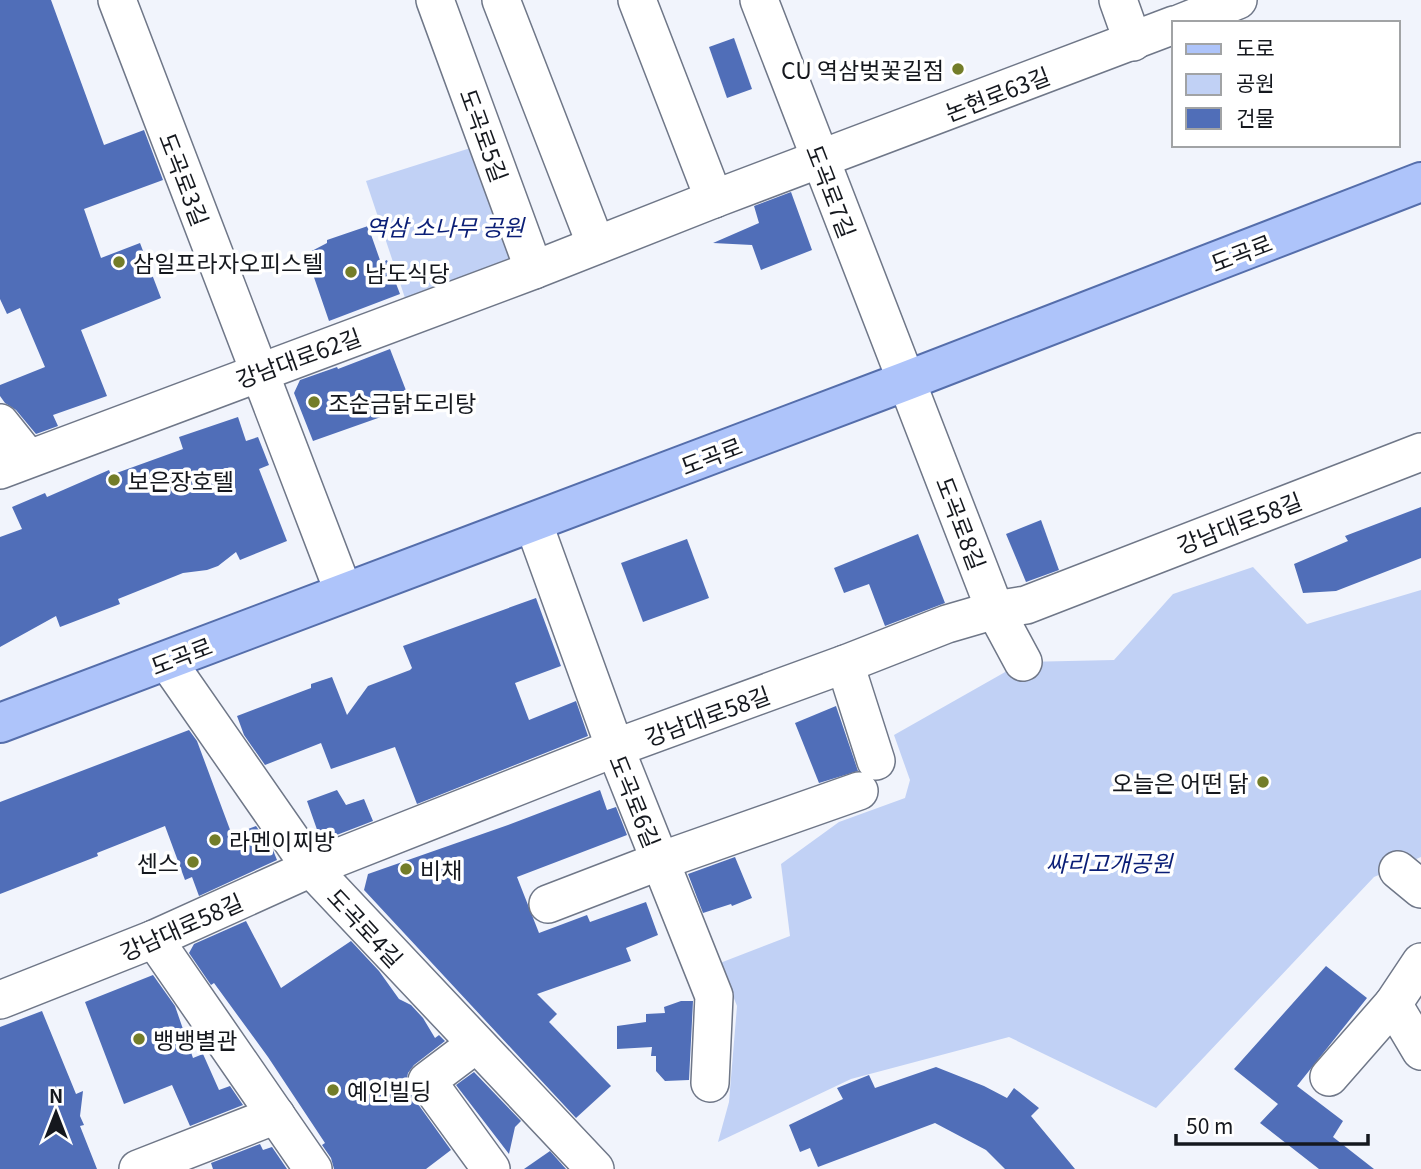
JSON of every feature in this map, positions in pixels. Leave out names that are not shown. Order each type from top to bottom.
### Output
[{"type":"main road","name":"도곡로","points":[[0,723],[906,381],[1421,182]]},
{"type":"street","name":"도곡로3길","points":[[117,0],[344,593]]},
{"type":"street","name":"도곡로5길","points":[[435,0],[534,270]]},
{"type":"street","points":[[502,0],[596,245]]},
{"type":"street","points":[[637,0],[714,199]]},
{"type":"street","name":"도곡로7길","points":[[759,0],[906,381]]},
{"type":"street","points":[[1118,0],[1133,42]]},
{"type":"street","points":[[1186,21],[1238,0]]},
{"type":"street","name":"논현로63길","points":[[820,160],[1172,26]]},
{"type":"street","name":"강남대로62길","points":[[14,464],[820,160]]},
{"type":"street","name":"도곡로8길","points":[[906,381],[995,610],[1023,662]]},
{"type":"street","points":[[0,423],[14,464]]},
{"type":"street","name":"강남대로58길","points":[[0,1000],[154,939],[311,868],[615,748],[947,624],[995,610],[1026,605],[1421,452]]},
{"type":"street","name":"도곡로6길","points":[[533,522],[615,748],[714,996],[710,1083]]},
{"type":"street","name":"도곡로4길","points":[[167,660],[311,868],[595,1169]]},
{"type":"street","points":[[548,904],[868,776],[845,664]]},
{"type":"street","points":[[154,939],[313,1169]]},
{"type":"street","points":[[1329,1077],[1393,1004],[1421,962]]},
{"type":"street","points":[[1393,1004],[1421,1051]]},
{"type":"street","points":[[476,1044],[427,1082],[491,1169]]},
{"type":"street","points":[[138,1169],[276,1115]]},
{"type":"green space","name":"역삼 소나무 공원","points":[[480,145],[525,265],[408,307],[366,181]]},
{"type":"green space","name":"싸리고개공원","points":[[1253,567],[1307,624],[1421,590],[1421,857],[1374,877],[1156,1108],[1009,1037],[851,1079],[718,1142],[729,1102],[737,1006],[720,963],[790,936],[781,864],[839,822],[905,798],[910,780],[894,735],[1023,662],[1114,660],[1173,594]]},
{"type":"building","points":[[0,0],[51,0],[104,145],[144,130],[163,180],[84,209],[101,258],[140,243],[161,298],[81,330],[107,396],[53,415],[58,426],[36,434],[0,396],[0,385],[45,367],[20,308],[7,314],[0,299]]},
{"type":"building","points":[[734,38],[752,89],[727,98],[709,47]]},
{"type":"building","points":[[791,192],[812,250],[761,270],[752,245],[713,243],[759,223],[754,206]]},
{"type":"building","points":[[368,226],[381,263],[387,260],[400,294],[329,321],[306,254],[327,243],[327,240]]},
{"type":"building","points":[[390,349],[412,406],[313,441],[294,393],[300,380]]},
{"type":"building","points":[[238,417],[246,441],[258,437],[269,465],[259,469],[287,541],[240,560],[236,552],[218,566],[183,573],[118,599],[120,604],[60,627],[56,616],[0,647],[0,537],[22,529],[12,507],[45,493],[47,497],[109,470],[111,475],[183,449],[179,437]]},
{"type":"building","points":[[1421,507],[1421,558],[1336,591],[1303,593],[1294,564],[1348,541],[1345,536]]},
{"type":"building","points":[[1041,520],[1059,570],[1026,582],[1006,534]]},
{"type":"building","points":[[918,534],[945,603],[885,626],[869,584],[844,593],[834,568]]},
{"type":"building","points":[[687,539],[709,598],[643,622],[621,563]]},
{"type":"building","points":[[536,598],[561,666],[515,683],[529,720],[576,701],[588,736],[417,804],[395,747],[331,769],[321,743],[265,765],[244,735],[237,716],[311,688],[311,684],[332,677],[347,715],[368,686],[412,668],[403,646]]},
{"type":"building","points":[[836,706],[858,771],[819,783],[795,723]]},
{"type":"building","points":[[189,730],[197,741],[232,835],[256,826],[277,860],[199,896],[192,877],[185,880],[165,826],[97,853],[98,856],[0,894],[0,802]]},
{"type":"building","points":[[337,790],[346,805],[364,799],[373,821],[321,841],[307,801]]},
{"type":"building","points":[[600,790],[607,810],[616,807],[627,835],[517,877],[539,933],[587,915],[590,922],[646,902],[658,935],[626,948],[631,961],[537,994],[557,1014],[549,1022],[611,1086],[576,1118],[364,890],[368,874]]},
{"type":"building","points":[[735,857],[752,898],[703,913],[688,874]]},
{"type":"building","points":[[246,921],[281,988],[351,941],[379,971],[399,999],[411,1005],[423,1018],[435,1038],[439,1035],[445,1041],[414,1065],[408,1073],[406,1083],[410,1093],[451,1150],[426,1169],[334,1169],[331,1158],[322,1145],[325,1143],[268,1057],[189,953],[194,944]]},
{"type":"building","points":[[1326,966],[1367,998],[1297,1086],[1343,1121],[1333,1137],[1374,1169],[1319,1169],[1260,1123],[1278,1104],[1234,1069]]},
{"type":"building","name":"뱅뱅별관","points":[[153,975],[175,1006],[193,1058],[203,1054],[219,1090],[230,1086],[243,1105],[190,1126],[172,1085],[124,1104],[85,1002]]},
{"type":"building","points":[[681,1001],[693,1001],[689,1080],[665,1081],[656,1071],[656,1056],[651,1056],[652,1047],[617,1049],[617,1026],[646,1022],[646,1014],[665,1013],[664,1007]]},
{"type":"building","points":[[42,1011],[76,1094],[83,1091],[80,1116],[84,1125],[80,1126],[97,1169],[0,1169],[0,1027]]},
{"type":"building","points":[[936,1067],[1007,1098],[1014,1088],[1039,1108],[1031,1116],[1075,1169],[1005,1169],[986,1150],[935,1123],[818,1167],[810,1148],[800,1152],[789,1125],[843,1099],[837,1088],[869,1075],[875,1088]]},
{"type":"building","points":[[474,1072],[521,1121],[515,1127],[509,1154],[456,1085]]},
{"type":"building","points":[[260,1144],[263,1150],[272,1147],[287,1169],[213,1169],[211,1163]]},
{"type":"building","points":[[550,1151],[566,1169],[524,1169]]},
{"type":"place","name":"CU 역삼벚꽃길점","points":[[958,69]]},
{"type":"place","name":"삼일프라자오피스텔","points":[[119,262]]},
{"type":"place","name":"남도식당","points":[[351,272]]},
{"type":"place","name":"조순금닭도리탕","points":[[314,402]]},
{"type":"place","name":"보은장호텔","points":[[114,480]]},
{"type":"place","name":"오늘은 어떤 닭","points":[[1263,782]]},
{"type":"place","name":"라멘이찌방","points":[[215,840]]},
{"type":"place","name":"센스","points":[[193,862]]},
{"type":"place","name":"비채","points":[[406,869]]},
{"type":"place","name":"뱅뱅별관","points":[[139,1039]]},
{"type":"place","name":"예인빌딩","points":[[333,1090]]}]
